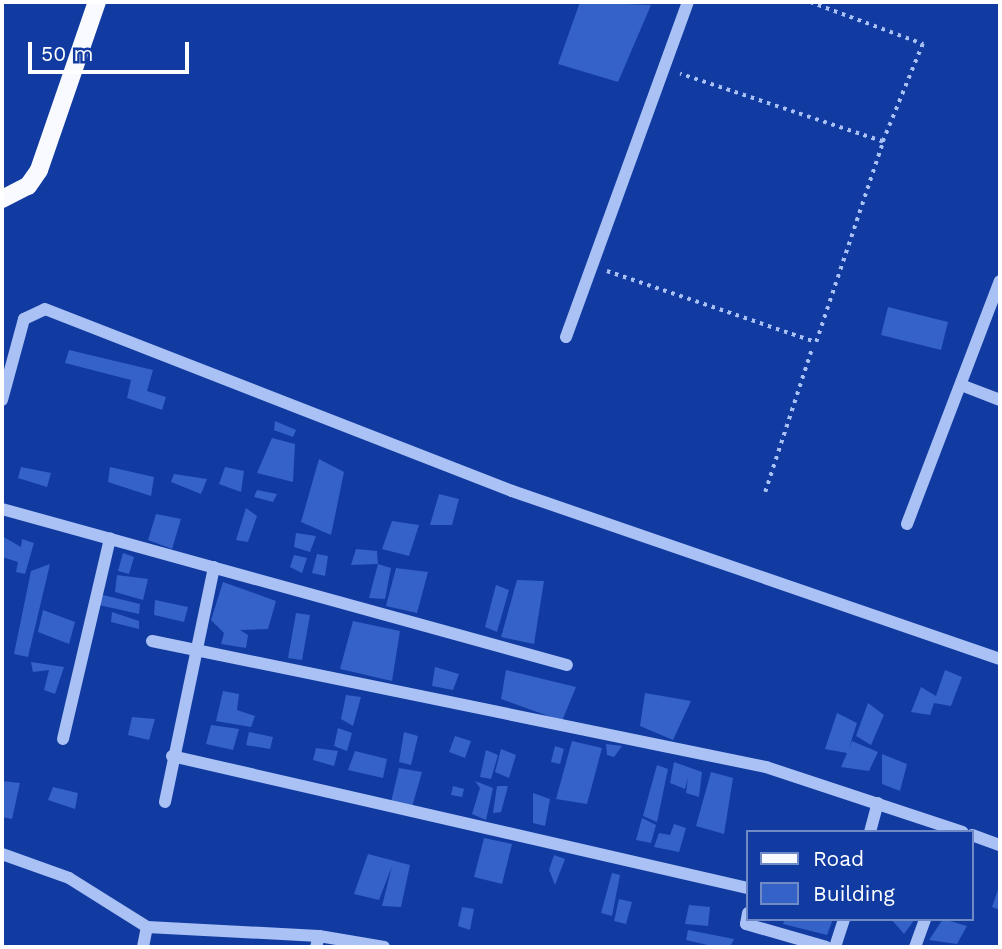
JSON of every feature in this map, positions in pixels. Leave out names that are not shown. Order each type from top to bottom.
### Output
[{"type":"main road","points":[[2,199],[28,186],[39,170],[97,2]]},
{"type":"street","points":[[566,337],[688,2]]},
{"type":"street","points":[[907,524],[1000,281]]},
{"type":"street","points":[[2,400],[24,319],[45,309],[512,491],[1000,659]]},
{"type":"street","points":[[961,385],[1000,400]]},
{"type":"street","points":[[2,509],[567,665]]},
{"type":"street","points":[[62,739],[110,538]]},
{"type":"street","points":[[165,802],[172,756],[214,567]]},
{"type":"street","points":[[152,641],[766,767],[956,830]]},
{"type":"street","points":[[172,756],[746,888]]},
{"type":"street","points":[[871,830],[878,803]]},
{"type":"street","points":[[974,836],[1000,845]]},
{"type":"street","points":[[2,854],[69,878],[147,927],[384,947]]},
{"type":"street","points":[[747,921],[746,924],[823,947]]},
{"type":"street","points":[[835,947],[843,921]]},
{"type":"street","points":[[915,947],[924,921]]},
{"type":"street","points":[[143,947],[147,927]]},
{"type":"path","points":[[592,266],[816,342],[883,142],[923,44],[810,2]]},
{"type":"path","points":[[664,69],[883,142]]},
{"type":"path","points":[[765,492],[812,348]]},
{"type":"building","points":[[580,2],[651,5],[618,82],[558,64]]},
{"type":"building","points":[[888,307],[948,322],[941,350],[881,335]]},
{"type":"building","points":[[69,350],[153,370],[147,391],[166,397],[162,410],[127,398],[131,380],[65,363]]},
{"type":"building","points":[[275,421],[296,430],[293,437],[274,430]]},
{"type":"building","points":[[272,438],[295,444],[293,482],[257,473]]},
{"type":"building","points":[[319,459],[344,472],[331,535],[301,522]]},
{"type":"building","points":[[21,467],[51,473],[47,487],[18,478]]},
{"type":"building","points":[[110,467],[154,477],[151,496],[108,482]]},
{"type":"building","points":[[225,467],[244,471],[241,492],[219,484]]},
{"type":"building","points":[[174,474],[207,479],[201,494],[171,482]]},
{"type":"building","points":[[257,490],[277,494],[273,502],[254,497]]},
{"type":"building","points":[[439,494],[459,499],[452,525],[430,525]]},
{"type":"building","points":[[246,508],[257,516],[248,542],[236,540]]},
{"type":"building","points":[[156,514],[181,519],[172,549],[148,540]]},
{"type":"building","points":[[392,521],[419,525],[409,556],[382,549]]},
{"type":"building","points":[[296,533],[316,536],[310,552],[294,547]]},
{"type":"building","points":[[2,536],[21,547],[22,539],[34,543],[25,574],[16,572],[18,562],[2,557]]},
{"type":"building","points":[[356,549],[377,551],[378,564],[351,565]]},
{"type":"building","points":[[123,553],[134,557],[129,574],[118,571]]},
{"type":"building","points":[[317,554],[328,556],[325,576],[312,573]]},
{"type":"building","points":[[294,555],[307,558],[302,573],[290,567]]},
{"type":"building","points":[[50,564],[28,657],[14,654],[31,571]]},
{"type":"building","points":[[378,564],[391,568],[385,599],[369,598]]},
{"type":"building","points":[[396,568],[428,572],[417,613],[386,606]]},
{"type":"building","points":[[117,575],[148,579],[143,600],[115,592]]},
{"type":"building","points":[[517,580],[544,581],[534,644],[501,637]]},
{"type":"building","points":[[223,582],[276,601],[268,629],[240,630],[248,635],[246,648],[221,644],[224,633],[211,620]]},
{"type":"building","points":[[496,585],[509,590],[497,632],[485,627]]},
{"type":"building","points":[[103,595],[140,604],[139,614],[99,605]]},
{"type":"building","points":[[155,600],[188,607],[184,622],[154,615]]},
{"type":"building","points":[[43,610],[75,622],[69,644],[38,632]]},
{"type":"building","points":[[112,612],[139,621],[139,629],[111,622]]},
{"type":"building","points":[[296,613],[310,615],[302,660],[288,658]]},
{"type":"building","points":[[353,621],[400,631],[392,681],[340,669]]},
{"type":"building","points":[[31,662],[64,667],[55,694],[44,690],[49,670],[33,672]]},
{"type":"building","points":[[435,667],[459,674],[453,690],[432,686]]},
{"type":"building","points":[[506,670],[576,687],[562,721],[501,699]]},
{"type":"building","points":[[945,670],[962,677],[951,706],[934,703],[930,715],[911,712],[921,687],[936,696]]},
{"type":"building","points":[[223,691],[239,694],[237,710],[255,716],[251,727],[216,721]]},
{"type":"building","points":[[645,693],[691,701],[673,740],[640,726]]},
{"type":"building","points":[[346,695],[361,697],[353,726],[341,719]]},
{"type":"building","points":[[868,703],[884,715],[871,745],[856,736]]},
{"type":"building","points":[[837,713],[857,723],[849,748],[852,741],[878,752],[869,771],[841,767],[847,753],[825,749]]},
{"type":"building","points":[[132,717],[155,719],[149,740],[128,735]]},
{"type":"building","points":[[211,725],[239,729],[233,750],[206,744]]},
{"type":"building","points":[[338,728],[352,733],[347,751],[334,746]]},
{"type":"building","points":[[249,732],[273,737],[270,749],[246,745]]},
{"type":"building","points":[[404,732],[418,736],[411,765],[399,762]]},
{"type":"building","points":[[455,736],[471,741],[465,758],[449,752]]},
{"type":"building","points":[[572,741],[602,748],[587,804],[556,799]]},
{"type":"building","points":[[606,744],[622,746],[614,757],[607,755]]},
{"type":"building","points":[[555,746],[564,749],[560,764],[551,762]]},
{"type":"building","points":[[316,748],[338,751],[334,766],[313,760]]},
{"type":"building","points":[[501,749],[516,755],[509,778],[495,772]]},
{"type":"building","points":[[486,750],[498,755],[491,779],[480,777]]},
{"type":"building","points":[[355,751],[387,759],[383,778],[348,770]]},
{"type":"building","points":[[882,754],[907,764],[900,791],[882,784]]},
{"type":"building","points":[[674,762],[702,772],[699,797],[686,793],[688,777],[685,789],[670,783]]},
{"type":"building","points":[[657,765],[668,769],[657,822],[643,816]]},
{"type":"building","points":[[399,768],[422,772],[412,807],[391,802]]},
{"type":"building","points":[[711,772],[733,778],[724,834],[696,826]]},
{"type":"building","points":[[2,781],[20,783],[12,819],[2,817]]},
{"type":"building","points":[[475,781],[493,788],[486,820],[472,814],[480,788]]},
{"type":"building","points":[[453,786],[464,789],[462,797],[451,795]]},
{"type":"building","points":[[497,786],[508,786],[501,812],[493,813]]},
{"type":"building","points":[[53,787],[78,793],[75,809],[48,800]]},
{"type":"building","points":[[533,793],[550,799],[545,826],[533,823]]},
{"type":"building","points":[[642,818],[656,825],[651,843],[636,840]]},
{"type":"building","points":[[674,824],[686,828],[679,852],[654,847],[659,833],[670,835]]},
{"type":"building","points":[[484,838],[512,844],[502,884],[474,877]]},
{"type":"building","points":[[368,854],[410,865],[401,907],[382,906],[392,866],[379,900],[354,894]]},
{"type":"building","points":[[554,855],[565,859],[555,885],[549,870]]},
{"type":"building","points":[[612,873],[620,875],[612,916],[601,913]]},
{"type":"building","points":[[1000,884],[1000,910],[992,907]]},
{"type":"building","points":[[619,899],[632,902],[626,924],[614,921]]},
{"type":"building","points":[[689,905],[710,907],[708,926],[685,924]]},
{"type":"building","points":[[462,907],[474,909],[470,930],[458,926]]},
{"type":"building","points":[[784,921],[832,921],[827,935],[783,924]]},
{"type":"building","points":[[893,921],[914,921],[904,934]]},
{"type":"building","points":[[942,921],[967,926],[957,944],[929,940]]},
{"type":"building","points":[[688,930],[734,939],[730,947],[716,947],[686,940]]}]
